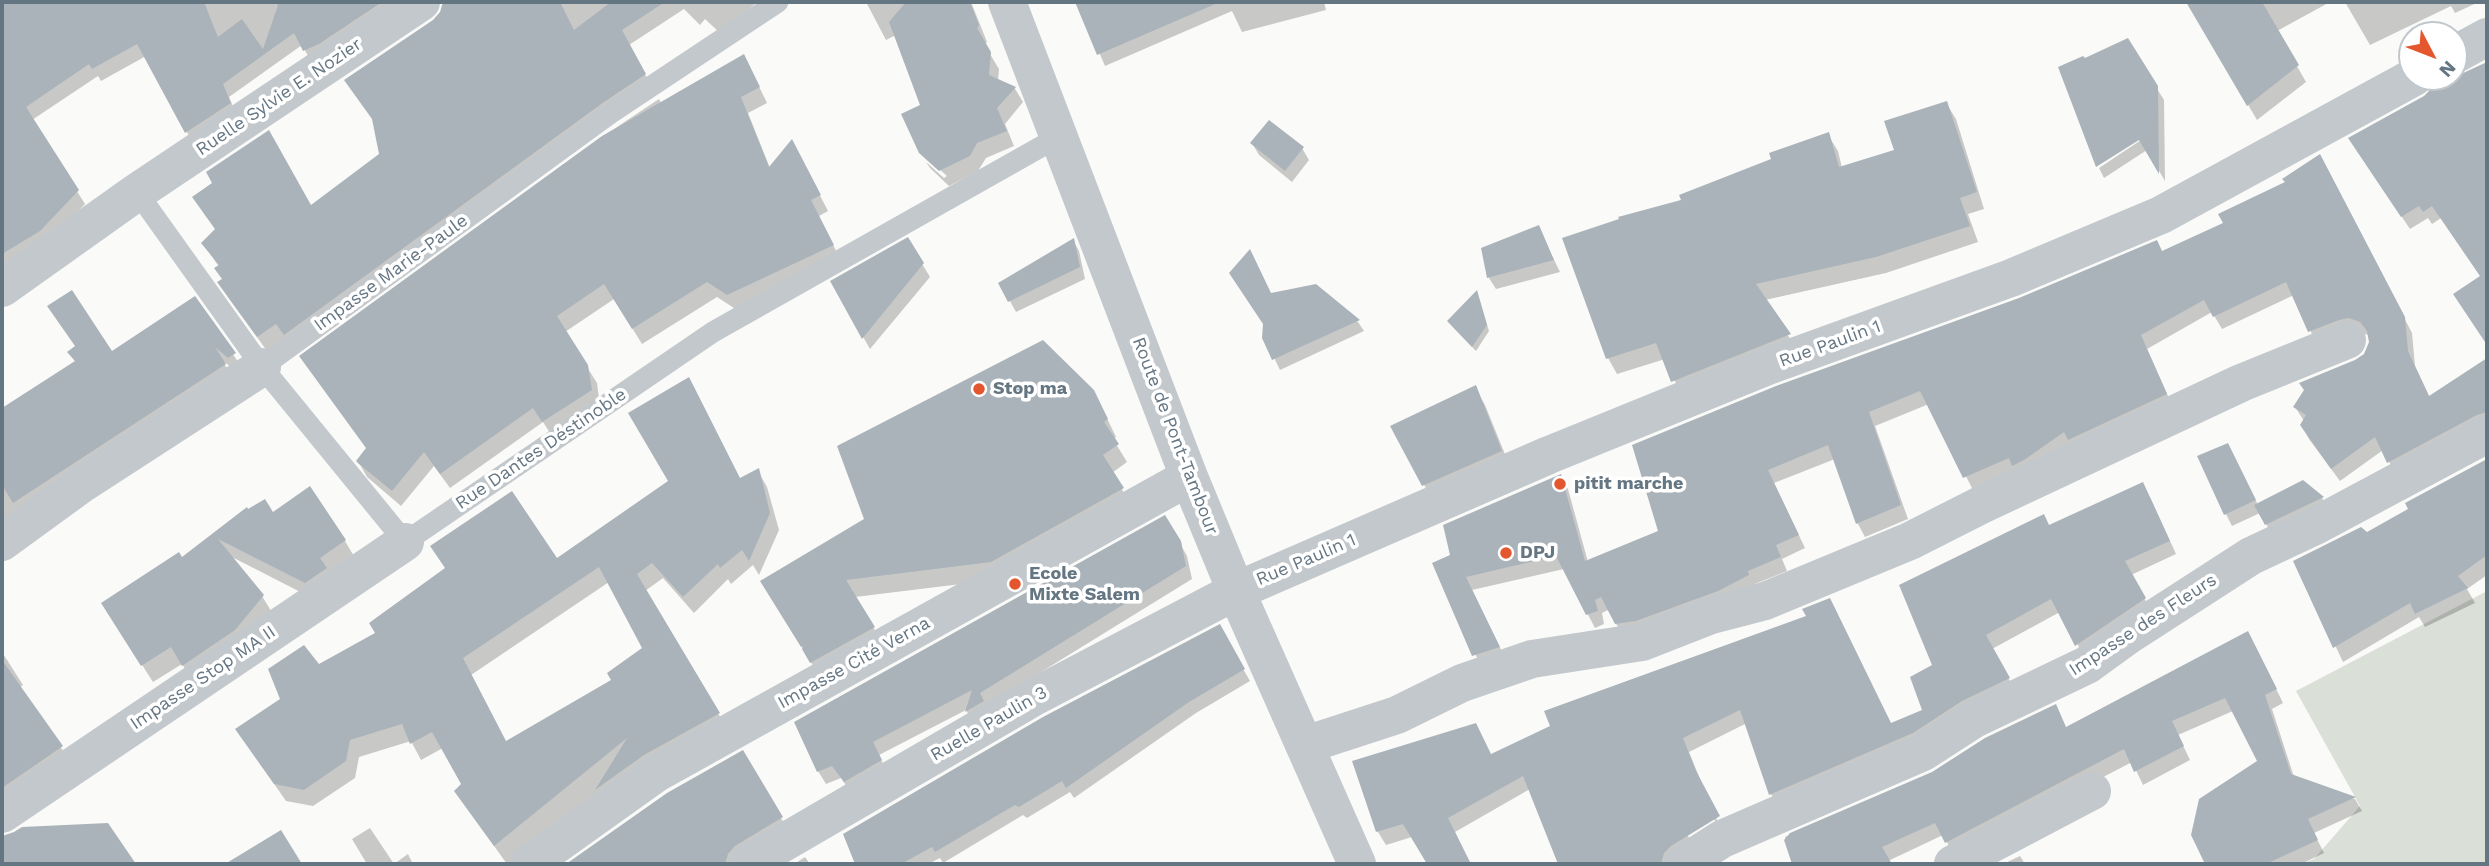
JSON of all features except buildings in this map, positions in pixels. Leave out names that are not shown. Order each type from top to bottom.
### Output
[{"type":"street","name":"Ruelle Sylvie E. Nozier","points":[[2,288],[137,192],[421,2]]},
{"type":"street","name":"Route de Pont-Tambour","points":[[1007,2],[1189,477],[1236,591],[1357,864]]},
{"type":"street","points":[[2468,47],[2487,37]]},
{"type":"street","name":"Rue Paulin 1","points":[[1236,591],[1549,456],[1768,366],[2011,278],[2161,215],[2398,86]]},
{"type":"street","points":[[1305,745],[1397,715],[1462,683],[1532,659],[1642,642],[1711,615],[1765,601],[1910,541],[2241,383],[2347,340]]},
{"type":"street","name":"Impasse Marie-Paule","points":[[2,542],[83,482],[262,367]]},
{"type":"street","name":"Impasse des Fleurs","points":[[1683,864],[1722,839],[1923,752],[1974,719],[2087,665],[2250,556],[2318,525],[2487,434]]},
{"type":"street","name":"Impasse Cité Verna","points":[[529,864],[655,774],[1189,477]]},
{"type":"street","name":"Impasse Stop MA II","points":[[2,814],[405,542]]},
{"type":"street","name":"Ruelle Paulin 3","points":[[747,864],[1032,698],[1236,591]]},
{"type":"street","points":[[1953,864],[2092,791]]},
{"type":"lane","name":"Impasse Marie-Paule","points":[[262,367],[611,113],[778,2]]},
{"type":"lane","name":"Rue Dantes Déstinoble","points":[[405,542],[713,332],[1060,136]]},
{"type":"lane","points":[[137,192],[262,367],[405,542]]},
{"type":"shaded area","points":[[2487,591],[2487,864],[2301,864],[2314,859],[2360,806],[2296,691]]},
{"type":"place","name":"Stop ma","points":[[979,389]]},
{"type":"place","name":"pitit marche","points":[[1560,484]]},
{"type":"place","name":"DPJ","points":[[1506,553]]},
{"type":"place","name":"Ecole Mixte Salem","points":[[1015,584]]}]
